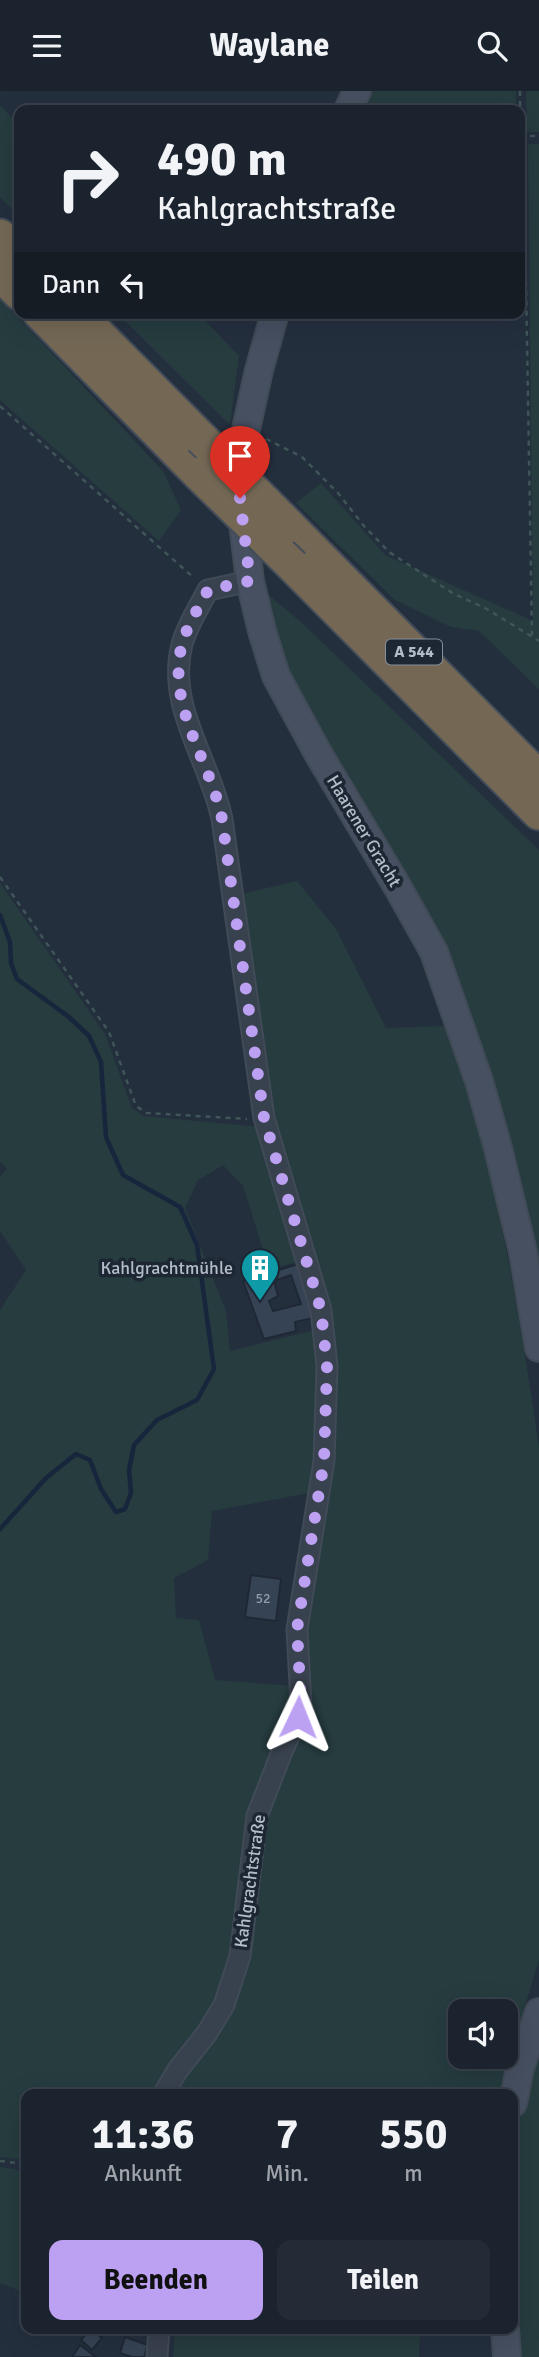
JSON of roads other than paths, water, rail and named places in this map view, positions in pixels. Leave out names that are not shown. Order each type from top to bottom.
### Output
[{"type":"highway","points":[[0,236],[14,250]]},
{"type":"highway","points":[[0,273],[14,288]]},
{"type":"highway","name":"A 544","points":[[46,319],[539,813]]},
{"type":"highway","name":"A 544","points":[[83,319],[539,778]]},
{"type":"main road","name":"Haarener Gracht","points":[[273,319],[245,433],[240,498],[250,581],[276,676],[434,952],[475,1069],[498,1148],[523,1252],[539,1348]]},
{"type":"main road","points":[[516,2089],[539,2012]]},
{"type":"main road","points":[[505,2334],[507,2357]]},
{"type":"street","name":"Kahlgrachtstraße","points":[[166,2089],[224,2005],[240,1956],[257,1816],[298,1717],[301,1703],[297,1629],[324,1461],[327,1366],[321,1310],[264,1118],[222,819],[218,799],[182,708],[178,674],[182,642],[208,590],[250,581]]},
{"type":"street","points":[[157,2357],[159,2334]]},
{"type":"waterway","points":[[0,915],[10,942],[11,963],[17,979],[69,1017],[89,1036],[101,1062],[106,1137],[123,1175],[180,1207],[197,1245],[214,1369],[197,1400],[157,1420],[134,1445],[129,1470],[131,1493],[125,1509],[116,1512],[101,1489],[90,1460],[76,1454],[46,1478],[0,1529]]},
{"type":"place","name":"Kahlgrachtmühle","points":[[260,1302]]}]
